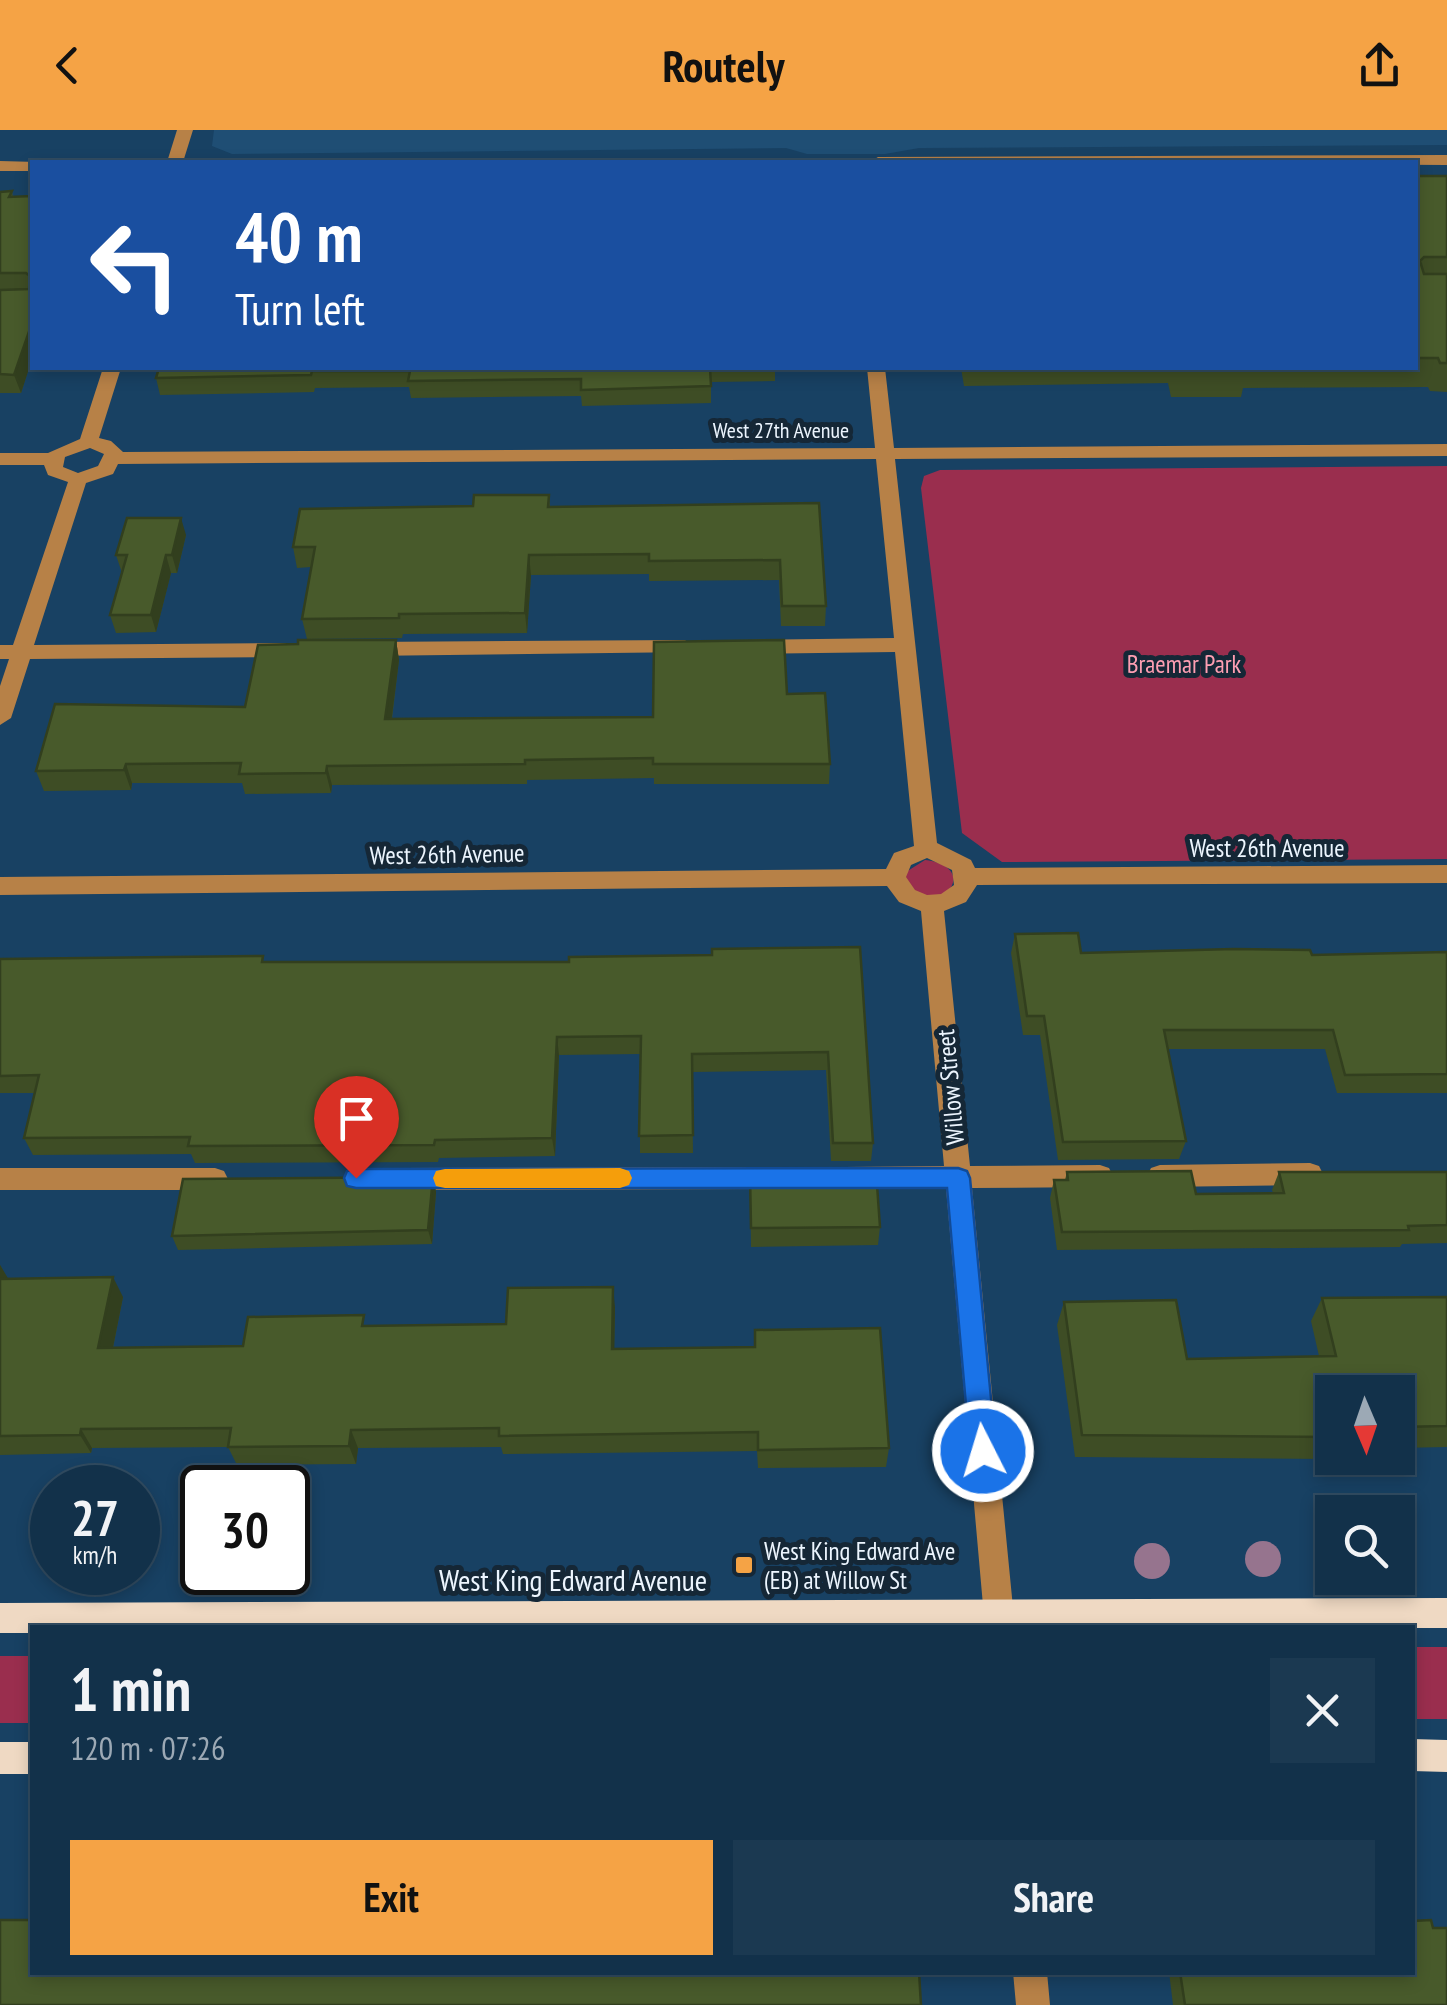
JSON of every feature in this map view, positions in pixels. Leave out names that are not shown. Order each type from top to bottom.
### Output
[{"type":"main road","name":"West King Edward Avenue","points":[[0,1618],[999,1621],[1447,1613]]},
{"type":"main road","points":[[1415,1756],[1447,1756]]},
{"type":"main road","points":[[0,1758],[30,1758]]},
{"type":"street","points":[[177,160],[185,130]]},
{"type":"street","points":[[1418,160],[1447,160]]},
{"type":"street","points":[[0,166],[30,166]]},
{"type":"street","points":[[88,442],[111,370]]},
{"type":"street","points":[[876,370],[926,850]]},
{"type":"street","points":[[88,442],[110,448],[114,458],[98,475],[78,479],[60,475],[52,465],[71,446],[88,442]]},
{"type":"street","name":"West 27th Avenue","points":[[114,458],[1447,450]]},
{"type":"street","points":[[0,460],[54,459]]},
{"type":"street","points":[[0,718],[11,652],[78,479]]},
{"type":"street","points":[[345,650],[905,646]]},
{"type":"street","points":[[11,652],[306,650]]},
{"type":"street","points":[[926,850],[954,858],[968,877],[966,888],[958,897],[932,904],[906,896],[894,878],[902,859],[926,850]]},
{"type":"street","name":"West 26th Avenue","points":[[968,877],[1447,874]]},
{"type":"street","name":"West 26th Avenue","points":[[0,886],[894,878]]},
{"type":"street","name":"Willow Street","points":[[932,904],[999,1621]]},
{"type":"street","points":[[375,1178],[1331,1174]]},
{"type":"street","points":[[0,1179],[237,1179]]},
{"type":"street","points":[[1030,1975],[1033,2005]]},
{"type":"shaded area","points":[[214,130],[1447,130],[1447,145],[919,148],[885,154],[807,154],[786,148],[232,154],[212,146]]},
{"type":"green space","name":"Braemar Park","points":[[1447,466],[1447,859],[1002,862],[962,833],[921,488],[924,476],[940,470]]},
{"type":"green space","points":[[925,860],[939,863],[953,874],[947,893],[919,894],[909,886],[906,872]]},
{"type":"green space","points":[[1415,1647],[1447,1647],[1447,1719],[1415,1719]]},
{"type":"green space","points":[[0,1656],[30,1656],[30,1723],[0,1723]]},
{"type":"building","points":[[1418,176],[1447,176],[1447,257],[1424,257],[1420,261],[1424,274],[1447,274],[1447,363],[1440,363],[1438,358],[1418,358]]},
{"type":"building","points":[[12,191],[9,197],[30,196],[30,276],[0,273],[0,192]]},
{"type":"building","points":[[30,276],[30,329],[14,375],[0,374],[0,290],[29,289]]},
{"type":"building","points":[[158,370],[710,370],[711,386],[581,390],[581,379],[408,381],[410,371],[156,378]]},
{"type":"building","points":[[474,495],[549,495],[548,507],[819,503],[826,606],[782,606],[780,560],[649,561],[649,554],[529,555],[525,613],[302,619],[315,547],[293,547],[300,509],[473,506]]},
{"type":"building","points":[[127,518],[181,518],[172,555],[166,555],[151,615],[110,615],[127,555],[116,555]]},
{"type":"building","points":[[298,640],[396,640],[385,719],[653,717],[654,642],[784,640],[787,694],[825,693],[830,764],[653,764],[653,758],[327,766],[326,773],[239,774],[241,763],[126,764],[124,770],[36,771],[55,704],[245,707],[258,645],[298,644]]},
{"type":"building","points":[[1078,933],[1081,953],[1234,949],[1310,950],[1312,955],[1447,952],[1447,1074],[1345,1075],[1333,1030],[1164,1030],[1186,1141],[1063,1142],[1044,1016],[1027,1016],[1015,934]]},
{"type":"building","points":[[860,947],[873,1143],[833,1143],[828,1052],[692,1054],[693,1135],[639,1136],[641,1036],[557,1037],[552,1138],[435,1140],[434,1145],[188,1146],[190,1137],[24,1138],[39,1075],[0,1076],[0,959],[263,956],[262,962],[569,962],[569,957],[712,955],[712,949]]},
{"type":"building","points":[[876,1171],[880,1227],[751,1228],[750,1173]]},
{"type":"building","points":[[1191,1171],[1196,1194],[1284,1193],[1279,1172],[1447,1172],[1447,1225],[1408,1226],[1409,1230],[1062,1232],[1054,1180],[1068,1180],[1067,1172]]},
{"type":"building","points":[[433,1177],[428,1230],[172,1236],[183,1179]]},
{"type":"building","points":[[113,1277],[98,1348],[243,1346],[248,1317],[364,1315],[362,1326],[506,1324],[508,1288],[613,1287],[612,1349],[755,1347],[755,1330],[880,1328],[889,1448],[758,1450],[758,1432],[499,1436],[499,1428],[351,1430],[349,1446],[228,1447],[231,1428],[81,1429],[80,1435],[0,1436],[0,1279]]},
{"type":"building","points":[[1447,1297],[1447,1426],[1415,1427],[1415,1375],[1315,1375],[1315,1437],[1082,1435],[1064,1302],[1176,1300],[1187,1359],[1336,1356],[1322,1298]]},
{"type":"building","points":[[0,1920],[30,1920],[30,1975],[919,1975],[921,2005],[0,2005]]},
{"type":"building","points":[[1431,1920],[1433,1928],[1447,1928],[1447,2005],[1185,2005],[1180,1975],[1415,1975],[1415,1921]]},
{"type":"slow traffic","points":[[445,1178],[620,1178]]},
{"type":"place","name":"West King Edward Ave (EB) at Willow St","points":[[744,1565]]},
{"type":"route","points":[[356,1178],[958,1178],[983,1451]]}]
